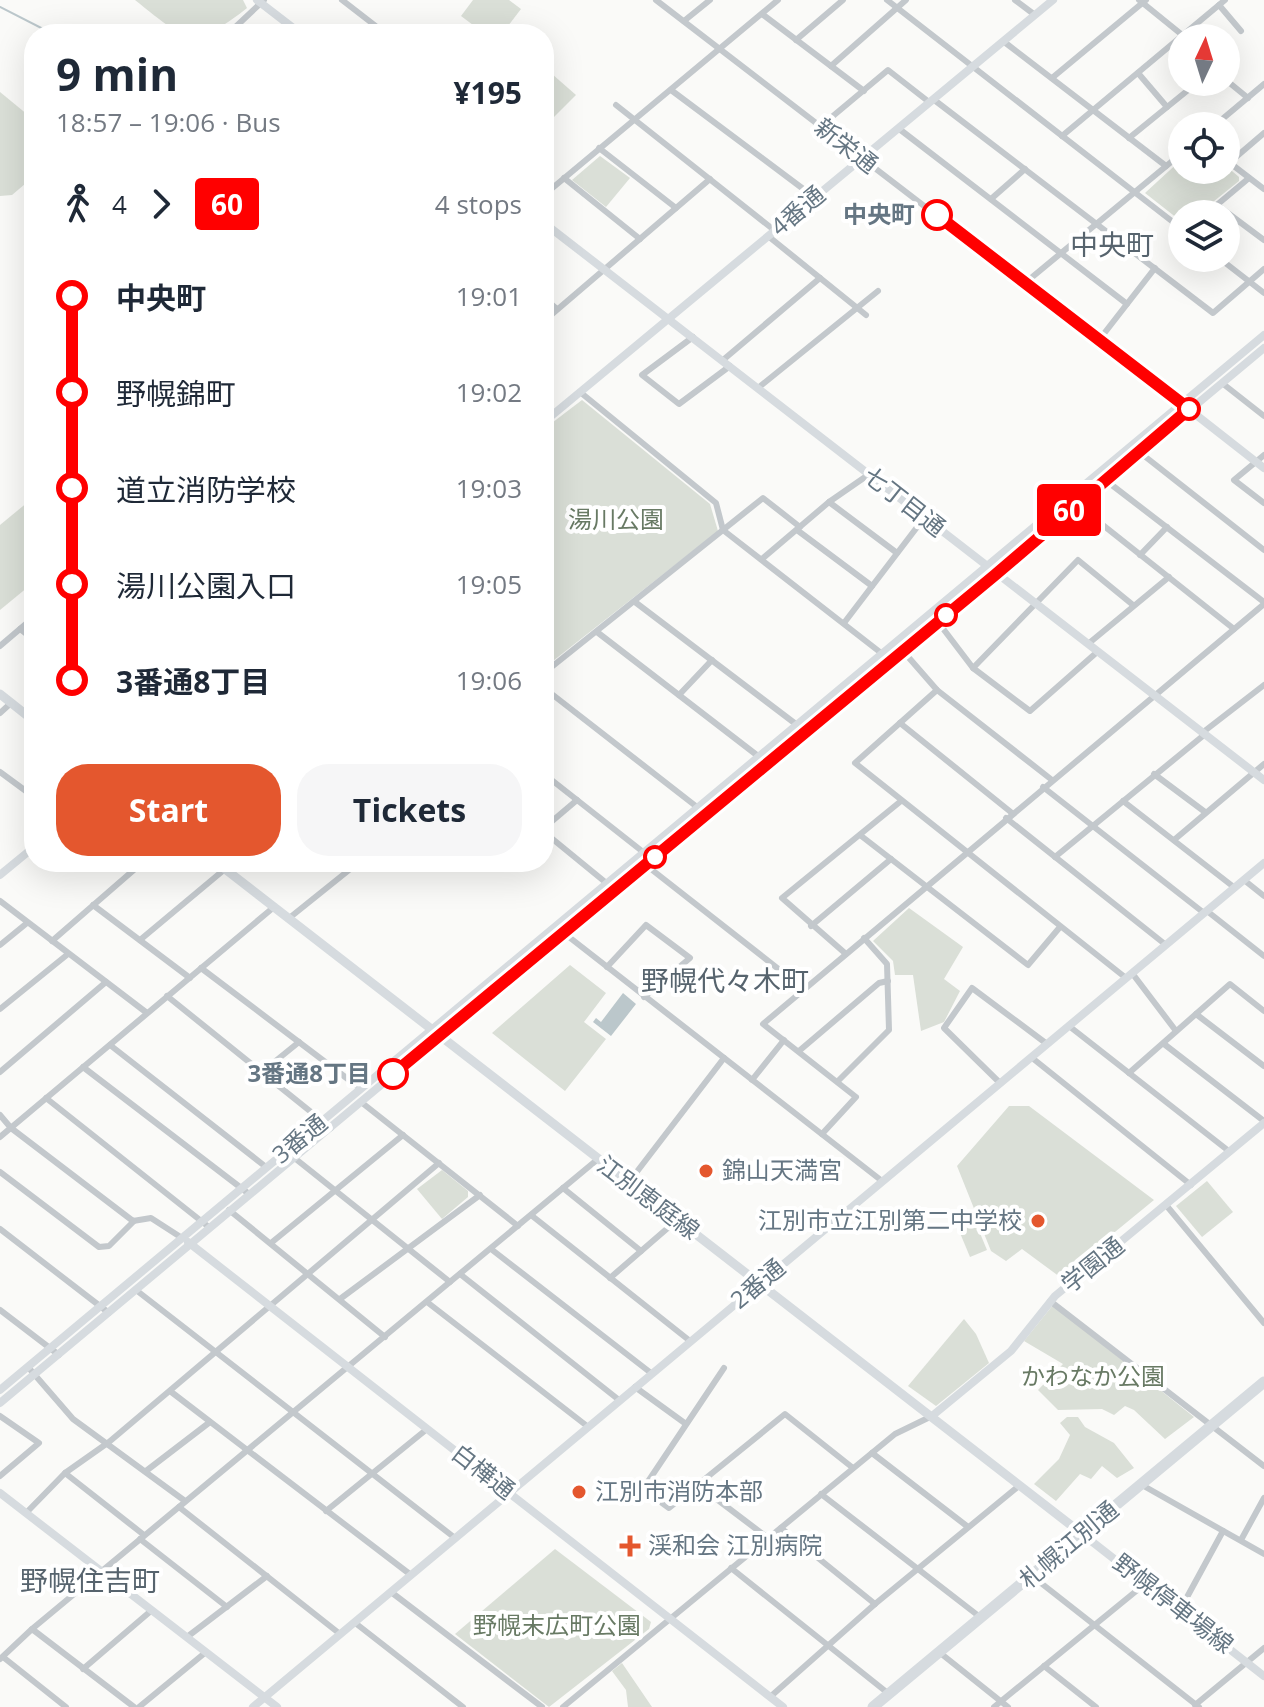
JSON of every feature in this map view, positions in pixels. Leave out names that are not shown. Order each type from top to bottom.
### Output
[{"type":"highway","name":"札幌江別通","points":[[873,1707],[1264,1382]]},
{"type":"main road","points":[[0,694],[24,713]]},
{"type":"main road","name":"江別恵庭線","points":[[229,872],[1081,1533]]},
{"type":"street","points":[[344,0],[374,24]]},
{"type":"street","name":"新栄通","points":[[656,0],[1185,407],[1261,461]]},
{"type":"street","points":[[684,21],[710,0]]},
{"type":"street","points":[[554,186],[778,0]]},
{"type":"street","points":[[796,40],[843,0]]},
{"type":"street","points":[[887,0],[1168,218]]},
{"type":"street","points":[[831,66],[906,0]]},
{"type":"street","points":[[1015,0],[1035,15]]},
{"type":"street","name":"4番通","points":[[554,414],[1053,0]]},
{"type":"street","points":[[238,24],[261,1],[289,24]]},
{"type":"street","points":[[1052,78],[1142,1],[1169,24]]},
{"type":"street","points":[[1198,24],[1222,2],[1241,31]]},
{"type":"street","points":[[762,14],[864,91]]},
{"type":"street","points":[[1003,41],[1166,166],[1025,283]]},
{"type":"street","points":[[1062,136],[1168,50]]},
{"type":"street","points":[[821,126],[888,70],[1025,169],[1213,313],[1264,269]]},
{"type":"street","points":[[1138,73],[1167,107]]},
{"type":"street","points":[[1231,112],[1264,84]]},
{"type":"street","points":[[671,90],[814,197]]},
{"type":"street","points":[[1240,91],[1248,98]]},
{"type":"street","points":[[1129,138],[1181,96]]},
{"type":"street","points":[[616,105],[710,179],[866,315]]},
{"type":"street","points":[[898,128],[1127,304]]},
{"type":"street","points":[[1240,152],[1263,135]]},
{"type":"street","points":[[599,148],[676,208]]},
{"type":"street","points":[[991,199],[1025,169]]},
{"type":"street","points":[[1240,171],[1264,189]]},
{"type":"street","points":[[564,178],[640,239]]},
{"type":"street","points":[[1223,200],[1249,178]]},
{"type":"street","points":[[554,312],[710,179]]},
{"type":"street","points":[[1240,222],[1264,240]]},
{"type":"street","name":"七丁目通","points":[[554,230],[995,575],[1264,780]]},
{"type":"street","points":[[1099,340],[1155,268]]},
{"type":"street","points":[[1236,272],[1264,293]]},
{"type":"street","points":[[693,337],[642,375],[679,404],[820,278]]},
{"type":"street","points":[[758,388],[878,291]]},
{"type":"street","name":"3番通","points":[[0,1403],[191,1245],[327,1124],[361,1089],[558,929],[614,890],[995,575],[1072,501],[1138,451],[1264,335]]},
{"type":"street","name":"3番通","points":[[558,929],[606,882],[758,756],[1185,407],[1222,383],[1263,350]]},
{"type":"street","points":[[1222,383],[1264,416]]},
{"type":"street","points":[[580,392],[716,503],[723,530],[891,660]]},
{"type":"street","points":[[1138,451],[1264,550]]},
{"type":"street","points":[[1261,461],[1234,480],[1264,503]]},
{"type":"street","points":[[762,559],[829,502],[868,475]]},
{"type":"street","points":[[822,1134],[856,1097],[763,1024],[1264,603],[1104,479]]},
{"type":"street","points":[[554,665],[763,498],[872,586]]},
{"type":"street","points":[[1072,501],[1234,629]]},
{"type":"street","points":[[829,502],[897,553]]},
{"type":"street","points":[[844,623],[924,518]]},
{"type":"street","points":[[1140,555],[1167,527]]},
{"type":"street","points":[[973,668],[1078,560],[1133,605]]},
{"type":"street","points":[[1088,644],[1169,577]]},
{"type":"street","points":[[635,602],[805,731]]},
{"type":"street","points":[[938,622],[973,668],[1030,711],[1096,653]]},
{"type":"street","points":[[0,646],[24,626]]},
{"type":"street","points":[[20,629],[24,632]]},
{"type":"street","points":[[597,632],[758,756]]},
{"type":"street","points":[[903,651],[937,690],[1052,780]]},
{"type":"street","points":[[679,695],[712,660]]},
{"type":"street","points":[[1055,857],[1264,685]]},
{"type":"street","points":[[937,690],[855,763],[1060,927],[1129,976],[1176,1031]]},
{"type":"street","points":[[554,696],[697,807]]},
{"type":"street","points":[[0,713],[11,703]]},
{"type":"street","points":[[900,723],[1055,857],[1166,945]]},
{"type":"street","points":[[1174,840],[1264,764]]},
{"type":"street","points":[[1154,774],[1205,812]]},
{"type":"street","points":[[2,777],[24,791]]},
{"type":"street","points":[[554,782],[645,850],[648,862]]},
{"type":"street","points":[[1043,787],[1264,956]]},
{"type":"street","points":[[554,821],[577,800]]},
{"type":"street","points":[[846,954],[783,902],[783,893],[901,801]]},
{"type":"street","points":[[1123,801],[1235,888]]},
{"type":"street","points":[[860,835],[1028,965],[1060,927]]},
{"type":"street","points":[[554,838],[614,890]]},
{"type":"street","points":[[0,875],[24,855]]},
{"type":"street","points":[[636,857],[648,862],[804,989]]},
{"type":"street","points":[[811,926],[891,859]]},
{"type":"street","name":"2番通","points":[[253,1707],[1264,863]]},
{"type":"street","points":[[52,941],[131,872]]},
{"type":"street","points":[[140,940],[221,872]]},
{"type":"street","points":[[288,919],[347,872]]},
{"type":"street","points":[[1244,880],[1264,896]]},
{"type":"street","points":[[0,901],[147,1013]]},
{"type":"street","points":[[93,905],[190,978]]},
{"type":"street","points":[[0,1137],[274,907]]},
{"type":"street","points":[[0,945],[27,923]]},
{"type":"street","points":[[607,967],[646,925],[690,958],[644,997]]},
{"type":"street","points":[[558,929],[882,1181]]},
{"type":"street","points":[[838,1081],[889,1030],[887,964],[864,938]]},
{"type":"street","points":[[0,1009],[68,954]]},
{"type":"street","points":[[201,968],[361,1089]]},
{"type":"street","points":[[799,1051],[879,983],[888,981]]},
{"type":"street","points":[[0,1072],[106,982]]},
{"type":"street","points":[[1129,1073],[1230,984],[1264,1011]]},
{"type":"street","points":[[1000,1083],[944,1028],[972,988],[1047,1044]]},
{"type":"street","points":[[167,996],[327,1124]]},
{"type":"street","points":[[1196,1014],[1264,1066]]},
{"type":"street","points":[[1069,1026],[1230,1152]]},
{"type":"street","name":"3番通","points":[[327,1124],[361,1102],[434,1031]]},
{"type":"street","points":[[752,1080],[784,1040]]},
{"type":"street","points":[[262,1072],[299,1042]]},
{"type":"street","points":[[1164,1044],[1264,1122]]},
{"type":"street","points":[[110,1045],[266,1167]]},
{"type":"street","points":[[1031,1057],[1191,1185]]},
{"type":"street","points":[[629,1182],[724,1058]]},
{"type":"street","points":[[83,1067],[249,1194]]},
{"type":"street","points":[[46,1098],[210,1228]]},
{"type":"street","points":[[361,1102],[518,1226]]},
{"type":"street","points":[[0,1115],[11,1128],[134,1221]]},
{"type":"street","name":"学園通","points":[[932,1416],[1011,1351],[1050,1301],[1264,1122]]},
{"type":"street","points":[[271,1243],[403,1135]]},
{"type":"street","points":[[290,1155],[370,1222],[450,1282]]},
{"type":"street","name":"3番通","points":[[0,1390],[240,1187],[266,1167],[290,1155]]},
{"type":"street","points":[[66,1707],[1,1658],[101,1571],[598,1159]]},
{"type":"street","points":[[26,1513],[65,1473],[109,1442],[439,1163]]},
{"type":"street","points":[[0,1172],[99,1247],[109,1246],[134,1221],[151,1218],[182,1238]]},
{"type":"street","points":[[563,1188],[641,1251]]},
{"type":"street","points":[[340,1299],[480,1195]]},
{"type":"street","points":[[1166,1205],[1264,1323]]},
{"type":"street","points":[[229,1210],[385,1337]]},
{"type":"street","points":[[531,1215],[690,1341]]},
{"type":"street","points":[[610,1278],[677,1220]]},
{"type":"street","points":[[0,1229],[109,1313]]},
{"type":"street","name":"白樺通","points":[[182,1238],[783,1707]]},
{"type":"street","points":[[491,1249],[651,1373]]},
{"type":"street","points":[[460,1274],[619,1400]]},
{"type":"street","points":[[136,1290],[455,1538]]},
{"type":"street","points":[[1050,1301],[1264,1466]]},
{"type":"street","points":[[427,1302],[587,1426]]},
{"type":"street","points":[[0,1310],[59,1355]]},
{"type":"street","points":[[28,1367],[73,1419],[109,1442],[185,1501]]},
{"type":"street","points":[[724,1368],[643,1489],[669,1508],[785,1414],[853,1468]]},
{"type":"street","points":[[635,1387],[686,1424]]},
{"type":"street","points":[[170,1391],[411,1575]]},
{"type":"street","points":[[0,1416],[39,1443],[0,1476]]},
{"type":"street","points":[[563,1707],[895,1434],[932,1416]]},
{"type":"street","points":[[146,1471],[210,1422]]},
{"type":"street","points":[[326,1511],[427,1429]]},
{"type":"street","points":[[872,1453],[968,1527]]},
{"type":"street","points":[[1257,1460],[1264,1455]]},
{"type":"street","points":[[65,1473],[227,1607]]},
{"type":"street","points":[[1142,1484],[1264,1554]]},
{"type":"street","points":[[698,1485],[768,1538]]},
{"type":"street","points":[[770,1697],[875,1604],[1020,1485]]},
{"type":"street","points":[[0,1493],[277,1707]]},
{"type":"street","points":[[821,1494],[981,1617]]},
{"type":"street","points":[[1241,1540],[1264,1498]]},
{"type":"street","points":[[179,1507],[340,1634]]},
{"type":"street","points":[[781,1528],[875,1604]]},
{"type":"street","points":[[1180,1610],[1223,1531]]},
{"type":"street","name":"野幌停車場線","points":[[1081,1533],[1264,1676]]},
{"type":"street","points":[[731,1568],[889,1694]]},
{"type":"street","points":[[187,1637],[267,1576]]},
{"type":"street","points":[[1032,1576],[1195,1706],[1264,1648]]},
{"type":"street","points":[[994,1707],[1146,1583]]},
{"type":"street","points":[[391,1592],[542,1707]]},
{"type":"street","points":[[83,1669],[152,1610]]},
{"type":"street","points":[[354,1622],[463,1707]]},
{"type":"street","points":[[32,1629],[137,1707],[206,1652]]},
{"type":"street","points":[[939,1652],[1008,1707]]},
{"type":"street","points":[[1044,1666],[1096,1707]]},
{"type":"green space","points":[[135,0],[243,0],[247,8],[226,24],[166,24]]},
{"type":"green space","points":[[473,0],[509,0],[521,9],[510,24],[472,24],[461,16]]},
{"type":"green space","points":[[554,76],[576,95],[554,117]]},
{"type":"green space","points":[[0,92],[24,112],[24,185],[12,195],[0,196]]},
{"type":"green space","points":[[600,156],[630,178],[606,207],[572,180]]},
{"type":"green space","points":[[1168,172],[1168,184],[1235,184],[1215,200],[1168,200],[1168,211],[1145,193]]},
{"type":"green space","name":"湯川公園","points":[[582,400],[710,504],[718,531],[554,660],[554,421]]},
{"type":"green space","points":[[24,505],[24,590],[0,610],[0,525]]},
{"type":"green space","points":[[909,908],[963,947],[944,979],[960,991],[944,1022],[921,1031],[913,975],[895,975],[893,961],[873,941]]},
{"type":"green space","points":[[570,965],[606,993],[584,1022],[606,1039],[565,1091],[492,1033]]},
{"type":"green space","points":[[1009,1106],[1029,1106],[1154,1200],[1060,1277],[1022,1249],[1006,1261],[991,1251],[957,1166]]},
{"type":"green space","points":[[442,1170],[468,1191],[468,1197],[442,1219],[417,1189]]},
{"type":"green space","points":[[1207,1181],[1233,1212],[1202,1237],[1176,1206]]},
{"type":"green space","points":[[972,1214],[987,1250],[970,1257],[955,1221]]},
{"type":"green space","name":"かわなか公園","points":[[1053,1305],[1194,1417],[1165,1439],[1134,1410],[1125,1406],[1114,1415],[1102,1409],[1058,1410],[1038,1390],[1063,1364],[1024,1341]]},
{"type":"green space","points":[[964,1319],[976,1334],[989,1363],[936,1406],[908,1386]]},
{"type":"green space","points":[[1067,1417],[1078,1417],[1085,1427],[1114,1443],[1134,1468],[1117,1478],[1102,1466],[1091,1479],[1080,1474],[1056,1501],[1034,1484],[1059,1459],[1070,1435],[1060,1423]]},
{"type":"green space","name":"野幌末広町公園","points":[[555,1549],[651,1622],[649,1629],[549,1707],[455,1634]]},
{"type":"green space","points":[[622,1663],[652,1707],[628,1707],[626,1690],[612,1671]]},
{"type":"shaded area","points":[[623,993],[636,1004],[611,1036],[593,1022],[596,1018],[601,1022]]},
{"type":"waterway","points":[[0,7],[33,24]]},
{"type":"bus line","name":"60","points":[[393,1074],[995,575],[1189,409],[937,215]]},
{"type":"place","name":"中央町","points":[[937,215]]},
{"type":"place","name":"3番通8丁目","points":[[393,1074]]},
{"type":"place","name":"錦山天満宮","points":[[706,1171]]},
{"type":"place","name":"江別市立江別第二中学校","points":[[1038,1221]]},
{"type":"place","name":"江別市消防本部","points":[[579,1492]]},
{"type":"place","name":"渓和会 江別病院","points":[[630,1546]]},
{"type":"district","name":"中央町","points":[[1112,245]]},
{"type":"district","name":"野幌代々木町","points":[[725,981]]},
{"type":"district","name":"野幌住吉町","points":[[90,1581]]}]
